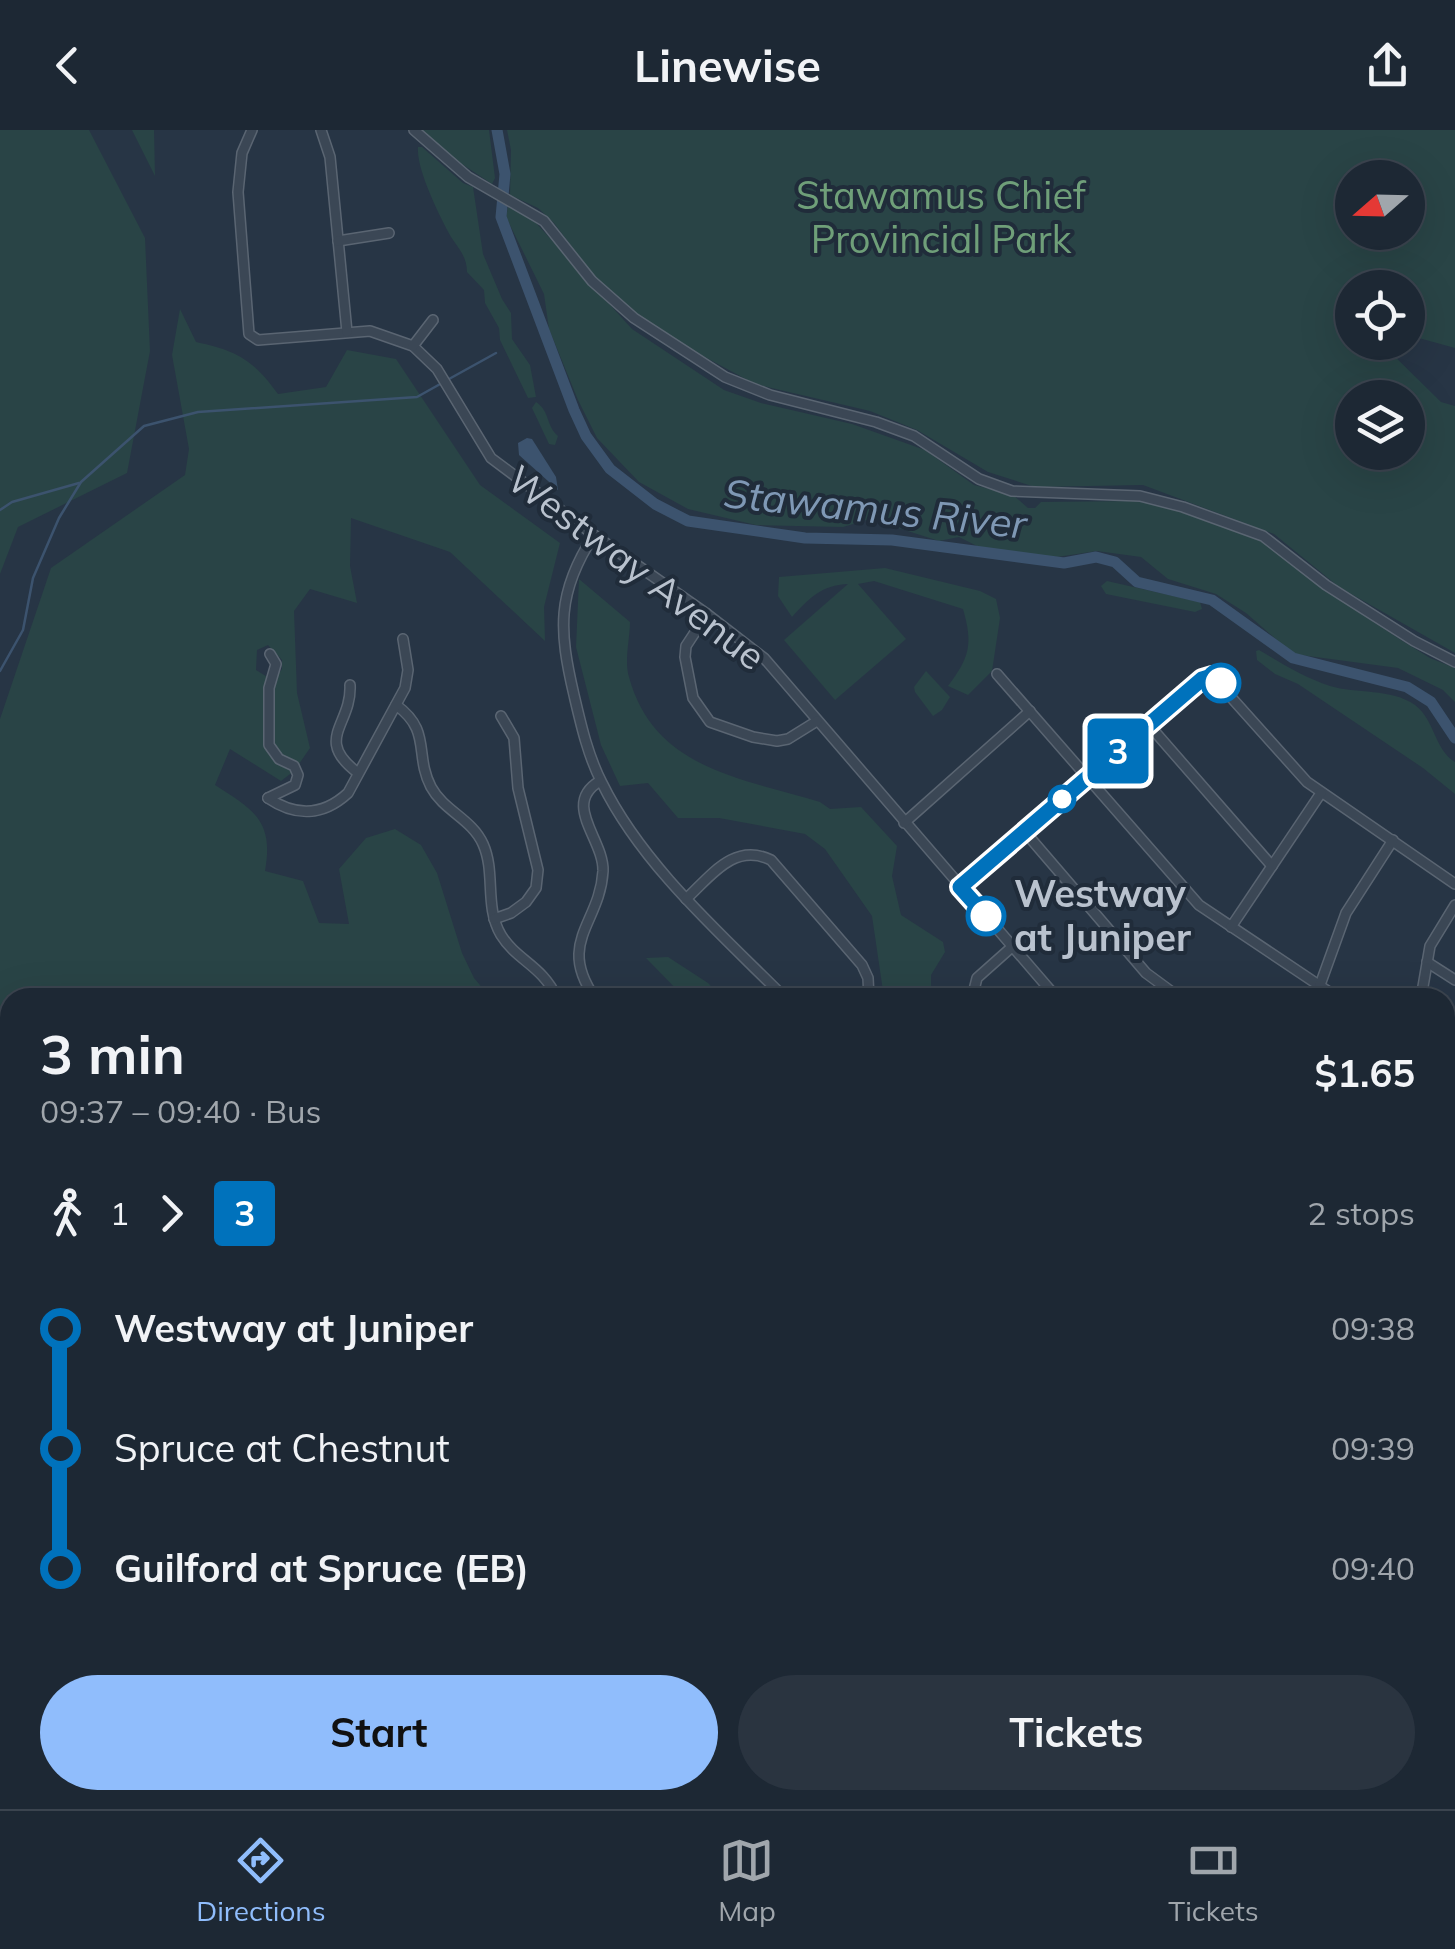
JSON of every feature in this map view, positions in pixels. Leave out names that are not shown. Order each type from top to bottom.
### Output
[{"type":"street","points":[[252,130],[242,153],[238,192],[247,327],[252,338],[381,333],[413,346],[433,320]]},
{"type":"street","points":[[321,130],[330,157],[346,332]]},
{"type":"street","points":[[414,130],[444,159],[550,227],[592,281],[634,318],[725,377],[770,396],[876,422],[914,436],[979,479],[1012,492],[1140,496],[1184,507],[1263,536],[1326,584],[1414,641],[1455,662]]},
{"type":"street","points":[[338,241],[389,233]]},
{"type":"street","name":"Westway Avenue","points":[[413,346],[437,370],[491,458],[764,658],[1048,988]]},
{"type":"street","points":[[594,535],[566,589],[562,625],[567,666],[600,781],[627,825],[686,899],[775,988]]},
{"type":"street","points":[[707,614],[686,646],[685,657],[694,698],[710,722],[776,741],[788,739],[818,721]]},
{"type":"street","points":[[270,654],[276,664],[269,688],[269,746],[279,759],[294,766],[298,775],[294,784],[268,798],[278,805],[312,813],[337,803],[348,793],[396,706],[408,670],[402,639]]},
{"type":"street","points":[[997,674],[1199,905],[1324,988]]},
{"type":"street","points":[[960,887],[1202,679],[1212,676],[1301,776],[1455,884]]},
{"type":"street","points":[[350,685],[350,700],[336,730],[335,745],[342,760],[358,773]]},
{"type":"street","points":[[396,706],[410,715],[420,731],[426,776],[436,796],[474,829],[483,844],[494,918],[508,944],[540,969],[551,988]]},
{"type":"street","points":[[904,823],[1030,712]]},
{"type":"street","points":[[494,918],[511,913],[526,902],[536,888],[538,870],[518,788],[514,738],[501,716]]},
{"type":"street","points":[[1149,724],[1272,866]]},
{"type":"street","points":[[590,988],[578,954],[603,876],[600,847],[582,806],[589,788],[600,781]]},
{"type":"street","points":[[1232,927],[1321,793]]},
{"type":"street","points":[[1025,832],[1146,973],[1166,988]]},
{"type":"street","points":[[1320,985],[1342,920],[1392,840]]},
{"type":"street","points":[[686,899],[734,856],[758,854],[771,860],[862,965],[868,988]]},
{"type":"street","points":[[1422,988],[1430,946],[1455,905]]},
{"type":"street","points":[[974,988],[977,978],[1012,946]]},
{"type":"street","points":[[1426,962],[1455,980]]},
{"type":"green space","points":[[0,130],[89,130],[145,238],[150,351],[127,473],[18,527],[0,574]]},
{"type":"green space","points":[[132,130],[154,130],[155,176]]},
{"type":"green space","points":[[419,130],[489,130],[495,178],[492,184],[453,158]]},
{"type":"green space","name":"Stawamus Chief Provincial Park","points":[[507,130],[1455,130],[1455,348],[1425,340],[1425,270],[1335,270],[1335,360],[1398,360],[1419,380],[1335,380],[1335,470],[1425,470],[1425,386],[1441,402],[1455,406],[1455,653],[1339,587],[1274,534],[1143,485],[1035,487],[988,472],[917,430],[870,411],[755,384],[634,314],[597,280],[554,223],[538,208],[510,195],[511,150]]},
{"type":"green space","points":[[418,147],[473,187],[483,254],[511,313],[512,339],[530,365],[536,397],[528,398],[500,340],[499,328],[485,303],[484,290],[467,272],[464,257],[435,206]]},
{"type":"green space","points":[[508,207],[528,214],[632,329],[724,390],[761,403],[852,424],[925,450],[974,485],[1013,495],[1028,508],[1041,502],[1134,501],[1166,506],[1262,541],[1346,604],[1430,658],[1455,668],[1455,702],[1443,690],[1398,668],[1293,654],[1246,613],[1216,594],[1168,579],[1141,557],[1097,551],[1057,557],[987,551],[959,537],[939,541],[870,519],[843,527],[756,525],[688,509],[639,482],[597,438],[549,329],[544,294],[506,217]]},
{"type":"green space","points":[[180,309],[196,342],[243,359],[278,394],[326,387],[347,350],[396,359],[480,485],[560,543],[544,607],[545,641],[450,552],[351,518],[350,566],[357,603],[310,589],[294,611],[297,693],[310,748],[299,764],[282,757],[270,742],[272,683],[282,669],[282,660],[268,645],[257,650],[256,670],[269,678],[265,746],[275,761],[294,771],[281,781],[230,749],[215,785],[258,819],[266,840],[265,871],[303,881],[319,923],[349,924],[339,869],[366,838],[395,829],[421,845],[437,873],[462,953],[482,988],[0,988],[0,719],[51,568],[185,475],[189,449],[172,355]]},
{"type":"green space","points":[[536,402],[558,436],[555,445],[549,444],[532,408]]},
{"type":"green space","points":[[885,568],[980,591],[996,599],[1000,618],[992,671],[968,695],[948,686],[968,650],[963,609],[874,581],[858,584],[906,639],[835,700],[784,640],[848,584],[817,594],[792,617],[778,596],[779,577]]},
{"type":"green space","points":[[579,579],[630,622],[628,671],[641,708],[658,732],[680,751],[731,776],[820,802],[830,809],[861,807],[897,846],[892,876],[901,915],[943,942],[945,952],[931,975],[931,988],[883,988],[872,916],[825,849],[805,834],[719,818],[678,818],[648,783],[620,786],[601,745],[576,647]]},
{"type":"green space","points":[[1107,581],[1200,602],[1202,609],[1195,612],[1106,594],[1101,586]]},
{"type":"green space","points":[[1259,650],[1330,686],[1395,696],[1415,705],[1455,762],[1455,794],[1298,684],[1275,674],[1257,660]]},
{"type":"green space","points":[[926,671],[950,697],[933,716],[914,687]]},
{"type":"green space","points":[[668,957],[713,988],[675,988],[646,958]]},
{"type":"water","points":[[532,439],[556,477],[558,490],[519,455],[518,443]]},
{"type":"waterway","name":"Stawamus River","points":[[497,130],[505,174],[501,217],[574,410],[586,436],[610,469],[655,504],[688,521],[805,538],[892,540],[1064,563],[1096,557],[1115,562],[1137,582],[1212,600],[1293,658],[1407,687],[1431,702],[1455,738]]},
{"type":"waterway","points":[[449,379],[496,353]]},
{"type":"waterway","points":[[0,671],[23,630],[33,578],[59,518],[81,482],[144,426],[198,412],[417,397],[442,383]]},
{"type":"waterway","points":[[0,510],[12,502],[79,483]]},
{"type":"bus line","name":"3","points":[[986,916],[960,887],[1202,679],[1212,676],[1221,683]]},
{"type":"place","name":"Westway at Juniper","points":[[986,916]]}]
